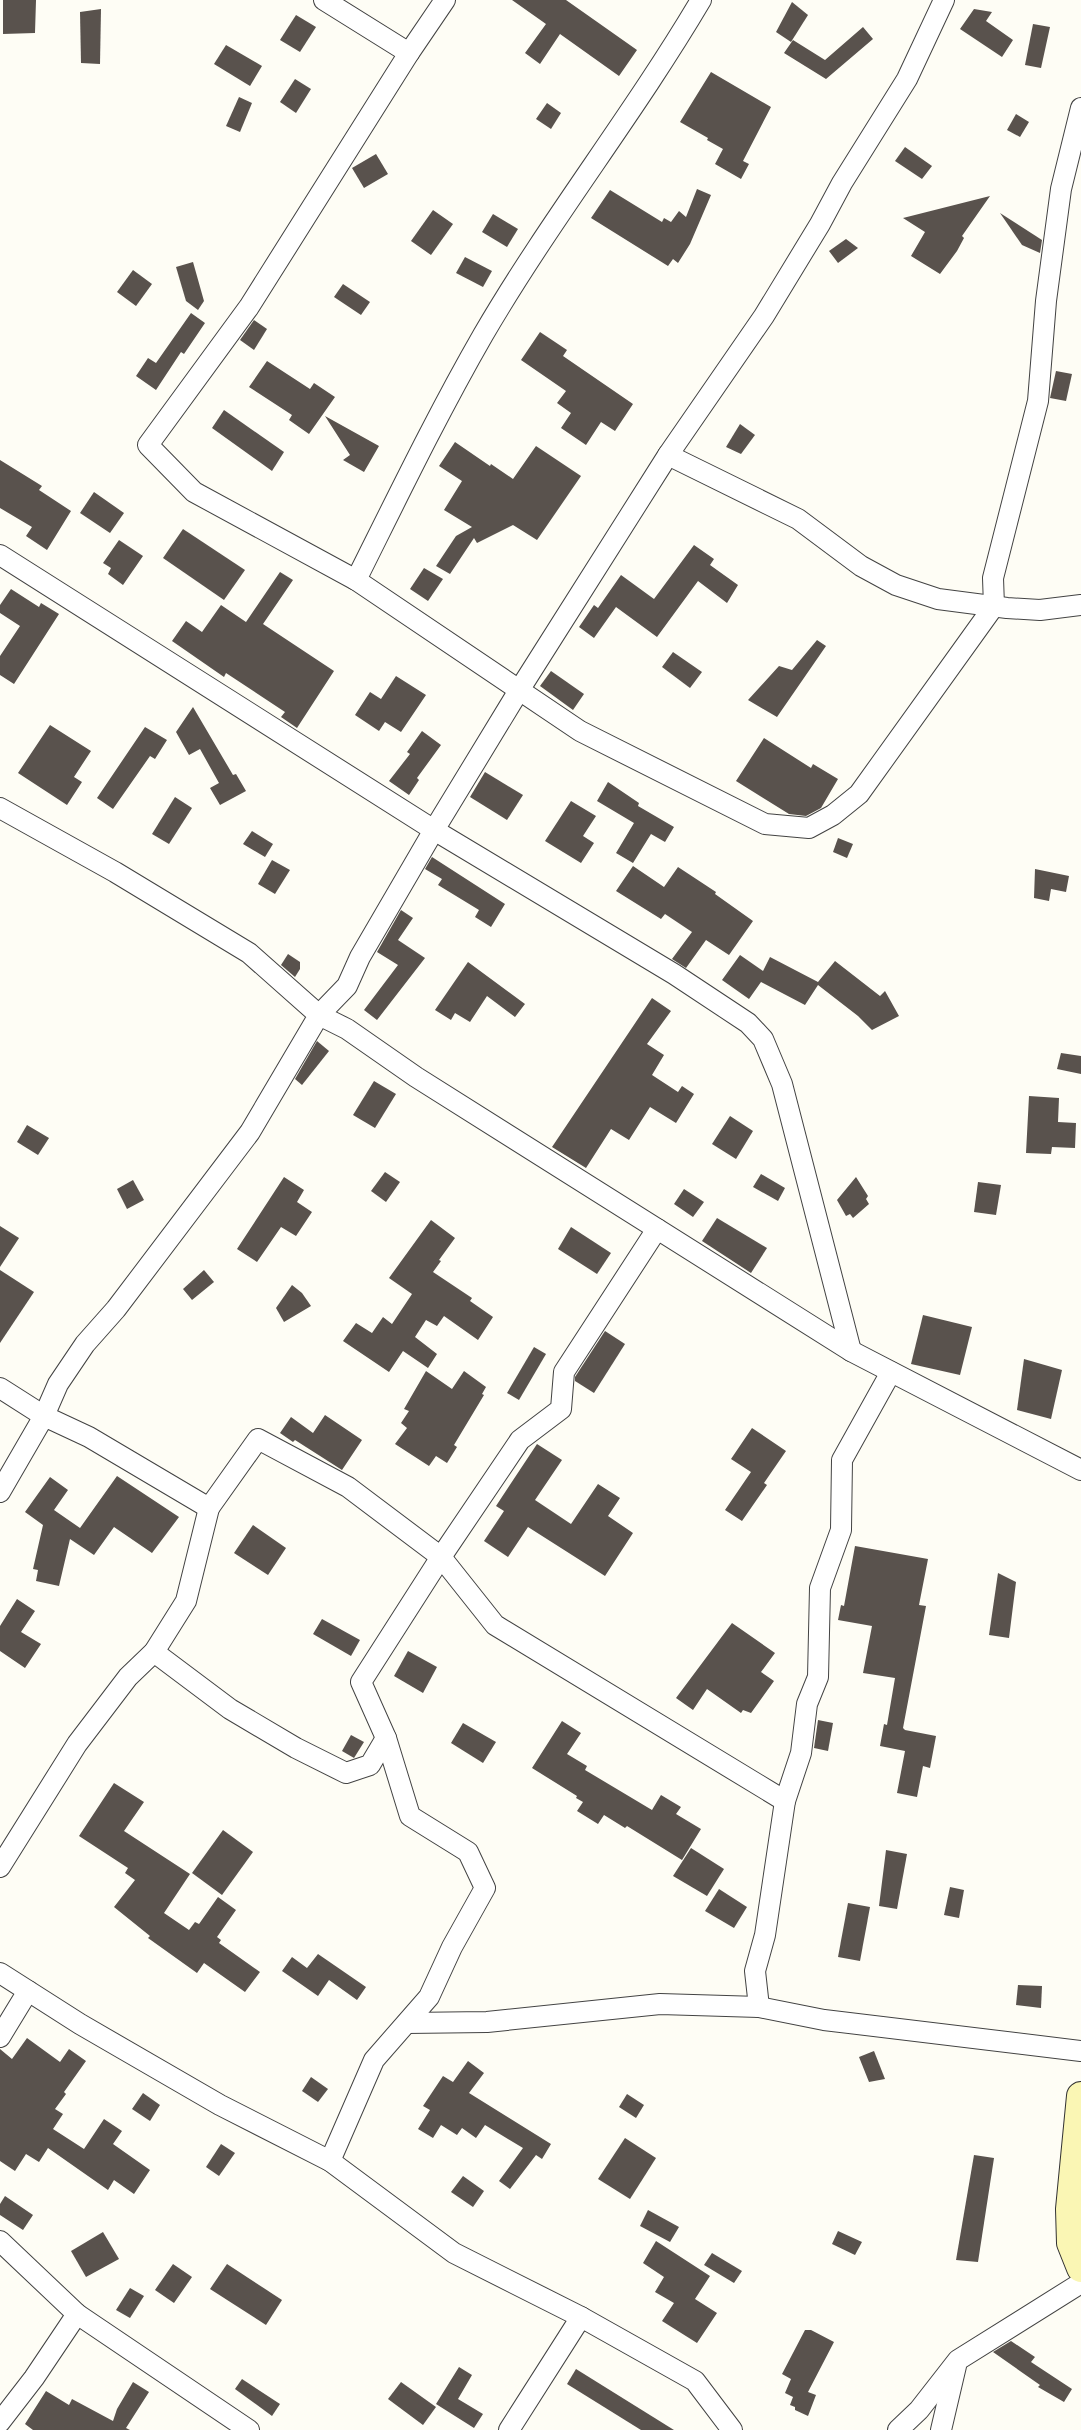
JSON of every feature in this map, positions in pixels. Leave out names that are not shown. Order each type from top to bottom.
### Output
[{"type":"street","points":[[324,0],[409,53]]},
{"type":"street","points":[[445,0],[409,53],[249,307],[148,445],[194,492],[356,580],[518,692],[580,732],[765,824],[809,828],[833,815],[859,794],[994,606],[993,578],[1038,401],[1046,301],[1061,189],[1081,108]]},
{"type":"street","points":[[356,580],[483,335],[574,193],[664,62],[701,0]]},
{"type":"street","points":[[0,1492],[44,1416],[58,1384],[85,1344],[116,1310],[250,1132],[319,1015],[347,986],[360,957],[518,692],[668,455],[734,361],[789,276],[842,183],[907,78],[944,0]]},
{"type":"street","points":[[668,455],[798,519],[861,566],[896,585],[938,599],[994,606],[1040,610],[1081,605]]},
{"type":"street","points":[[0,556],[434,830],[674,974],[748,1023],[763,1039],[782,1084],[851,1351]]},
{"type":"street","points":[[0,808],[115,872],[249,953],[319,1015],[347,1029],[416,1077],[851,1351],[1081,1470]]},
{"type":"street","points":[[330,2161],[374,2060],[429,1997],[452,1946],[485,1888],[468,1852],[410,1816],[386,1738],[361,1682],[441,1557],[520,1440],[561,1409],[564,1372],[657,1229]]},
{"type":"street","points":[[759,2007],[755,1971],[764,1935],[785,1802],[801,1753],[807,1704],[818,1677],[820,1588],[841,1530],[842,1460],[891,1372]]},
{"type":"street","points":[[0,1388],[44,1416],[89,1437],[209,1508]]},
{"type":"street","points":[[0,1867],[78,1744],[128,1677],[154,1652],[186,1601],[209,1508],[258,1439],[348,1487],[441,1557],[495,1625],[785,1802]]},
{"type":"street","points":[[154,1652],[230,1709],[296,1748],[346,1773],[370,1765],[386,1738]]},
{"type":"street","points":[[0,1973],[220,2105],[330,2161],[454,2254],[581,2318],[695,2381],[732,2430]]},
{"type":"street","points":[[0,2037],[28,1991]]},
{"type":"street","points":[[407,2023],[487,2022],[660,2004],[759,2007],[824,2020],[1081,2051]]},
{"type":"street","points":[[1081,2096],[1070,2209],[1071,2243],[1081,2268]]},
{"type":"street","points":[[0,2241],[76,2314],[249,2430]]},
{"type":"street","points":[[898,2430],[919,2410],[958,2360],[1081,2284]]},
{"type":"street","points":[[0,2422],[34,2378],[76,2314]]},
{"type":"street","points":[[509,2430],[581,2318]]},
{"type":"street","points":[[941,2430],[958,2360]]},
{"type":"building","points":[[3,0],[36,0],[35,33],[3,34]]},
{"type":"building","points":[[512,0],[566,0],[637,50],[619,76],[560,34],[540,64],[525,53],[546,24]]},
{"type":"building","points":[[792,2],[808,15],[791,42],[776,32]]},
{"type":"building","points":[[101,9],[100,64],[81,63],[80,12]]},
{"type":"building","points":[[974,9],[992,12],[986,21],[1013,40],[1002,57],[960,29]]},
{"type":"building","points":[[296,15],[316,27],[300,52],[280,40]]},
{"type":"building","points":[[1033,24],[1050,27],[1041,68],[1025,65]]},
{"type":"building","points":[[863,27],[873,39],[826,79],[784,53],[793,40],[825,60]]},
{"type":"building","points":[[226,45],[262,66],[250,86],[214,64]]},
{"type":"building","points":[[711,72],[771,107],[743,161],[749,164],[741,179],[715,164],[723,149],[680,122]]},
{"type":"building","points":[[295,79],[311,89],[296,113],[280,102]]},
{"type":"building","points":[[239,97],[252,103],[240,132],[226,126]]},
{"type":"building","points":[[547,103],[561,113],[551,129],[536,119]]},
{"type":"building","points":[[1016,114],[1029,122],[1020,137],[1007,130]]},
{"type":"building","points":[[905,147],[932,166],[922,179],[895,161]]},
{"type":"building","points":[[376,154],[388,174],[364,188],[352,168]]},
{"type":"building","points":[[697,189],[711,195],[690,244],[678,263],[673,259],[668,266],[591,218],[610,190],[662,222],[664,218],[671,222],[679,211],[686,217]]},
{"type":"building","points":[[990,196],[962,236],[964,238],[957,251],[940,274],[911,256],[925,232],[903,218]]},
{"type":"building","points":[[433,210],[453,224],[431,255],[411,241]]},
{"type":"building","points":[[1000,213],[1042,240],[1040,253],[1022,245]]},
{"type":"building","points":[[493,214],[518,229],[507,247],[482,232]]},
{"type":"building","points":[[846,239],[858,248],[838,263],[829,251]]},
{"type":"building","points":[[465,257],[492,271],[483,287],[456,273]]},
{"type":"building","points":[[193,262],[204,301],[198,310],[186,301],[176,267]]},
{"type":"building","points":[[133,270],[152,284],[136,306],[117,292]]},
{"type":"building","points":[[343,284],[370,302],[361,315],[334,297]]},
{"type":"building","points":[[191,313],[205,323],[184,354],[181,352],[156,390],[136,376],[148,358],[156,363]]},
{"type":"building","points":[[254,320],[267,329],[254,350],[240,340]]},
{"type":"building","points":[[540,332],[567,350],[563,356],[633,404],[615,431],[601,422],[586,445],[561,428],[571,413],[557,403],[566,391],[521,360]]},
{"type":"building","points":[[267,361],[310,389],[314,383],[335,397],[309,434],[289,420],[292,415],[249,387]]},
{"type":"building","points":[[1056,371],[1072,374],[1066,401],[1050,398]]},
{"type":"building","points":[[224,410],[284,452],[272,471],[212,428]]},
{"type":"building","points":[[325,416],[379,446],[364,472],[343,460],[350,455]]},
{"type":"building","points":[[740,424],[755,435],[741,454],[726,447]]},
{"type":"building","points":[[455,442],[513,479],[536,446],[581,476],[537,540],[513,525],[477,543],[474,538],[450,574],[436,566],[456,536],[472,527],[444,510],[462,481],[439,466]]},
{"type":"building","points":[[0,460],[42,486],[39,490],[71,511],[47,550],[26,536],[32,527],[0,508]]},
{"type":"building","points":[[94,492],[124,513],[110,533],[80,513]]},
{"type":"building","points":[[183,529],[245,570],[224,600],[163,558]]},
{"type":"building","points":[[119,540],[143,556],[123,585],[108,574],[111,568],[103,563]]},
{"type":"building","points":[[694,545],[714,559],[710,565],[738,585],[727,603],[698,581],[657,637],[616,607],[594,638],[579,627],[594,605],[598,608],[621,575],[654,599]]},
{"type":"building","points":[[424,568],[443,579],[428,601],[410,589]]},
{"type":"building","points":[[280,572],[293,580],[263,624],[334,671],[297,728],[281,717],[285,712],[226,673],[224,677],[172,641],[186,621],[202,632],[221,605],[246,622]]},
{"type":"building","points":[[11,589],[39,607],[41,603],[59,614],[14,684],[0,675],[0,656],[20,626],[0,613],[0,605]]},
{"type":"building","points":[[817,640],[826,646],[777,717],[748,700],[779,666],[792,670]]},
{"type":"building","points":[[673,652],[702,672],[690,688],[662,667]]},
{"type":"building","points":[[551,671],[584,694],[573,710],[540,686]]},
{"type":"building","points":[[396,676],[426,695],[401,732],[385,722],[379,731],[355,715],[370,692],[381,699]]},
{"type":"building","points":[[193,707],[233,775],[236,774],[246,791],[220,805],[210,788],[219,783],[200,749],[189,755],[176,732]]},
{"type":"building","points":[[50,725],[91,751],[74,777],[82,782],[67,805],[18,773]]},
{"type":"building","points":[[145,727],[167,740],[155,759],[150,756],[113,809],[97,798]]},
{"type":"building","points":[[422,731],[441,745],[417,778],[419,780],[409,795],[389,781],[410,754],[407,752]]},
{"type":"building","points":[[764,738],[811,768],[813,764],[838,779],[821,808],[806,816],[789,814],[736,781]]},
{"type":"building","points":[[485,772],[523,795],[507,820],[470,797]]},
{"type":"building","points":[[608,782],[639,803],[638,806],[674,827],[665,842],[651,834],[633,863],[616,853],[634,823],[597,801]]},
{"type":"building","points":[[175,797],[192,808],[169,844],[152,834]]},
{"type":"building","points":[[571,801],[596,816],[583,836],[594,843],[581,863],[545,841]]},
{"type":"building","points":[[252,831],[273,844],[265,857],[243,844]]},
{"type":"building","points":[[838,838],[853,844],[847,858],[833,852]]},
{"type":"building","points":[[432,857],[505,904],[491,927],[475,917],[479,910],[438,885],[442,879],[425,869]]},
{"type":"building","points":[[272,860],[290,870],[275,894],[258,884]]},
{"type":"building","points":[[633,866],[664,887],[678,867],[716,892],[715,894],[753,921],[729,955],[706,940],[686,968],[672,959],[692,932],[665,914],[661,919],[616,891]]},
{"type":"building","points":[[1035,869],[1069,876],[1066,892],[1051,889],[1049,901],[1034,898]]},
{"type":"building","points":[[401,910],[413,918],[398,940],[425,958],[377,1020],[364,1010],[398,965],[377,952]]},
{"type":"building","points":[[288,954],[300,962],[300,969],[295,977],[281,965]]},
{"type":"building","points":[[740,955],[763,971],[770,957],[818,982],[835,961],[880,996],[885,991],[899,1016],[872,1030],[858,1016],[818,985],[805,1005],[761,982],[749,999],[722,980]]},
{"type":"building","points":[[468,962],[525,1004],[515,1017],[487,996],[470,1022],[455,1013],[451,1020],[435,1010]]},
{"type":"building","points":[[652,998],[671,1011],[647,1044],[664,1055],[652,1075],[678,1092],[682,1086],[694,1094],[676,1123],[650,1107],[629,1140],[611,1129],[586,1168],[552,1147]]},
{"type":"building","points":[[317,1041],[329,1051],[302,1085],[295,1079]]},
{"type":"building","points":[[1061,1053],[1081,1056],[1081,1074],[1057,1069]]},
{"type":"building","points":[[374,1081],[396,1094],[375,1128],[353,1115]]},
{"type":"building","points":[[1029,1096],[1059,1098],[1058,1122],[1076,1123],[1075,1148],[1052,1147],[1051,1154],[1026,1153]]},
{"type":"building","points":[[730,1116],[753,1131],[736,1159],[712,1144]]},
{"type":"building","points":[[27,1125],[49,1138],[38,1155],[17,1142]]},
{"type":"building","points":[[385,1172],[400,1182],[386,1202],[371,1191]]},
{"type":"building","points":[[761,1174],[785,1188],[778,1201],[753,1187]]},
{"type":"building","points":[[284,1177],[304,1190],[297,1202],[312,1212],[296,1236],[281,1227],[257,1262],[237,1249]]},
{"type":"building","points":[[856,1177],[868,1196],[866,1199],[869,1204],[853,1218],[850,1214],[846,1216],[837,1200]]},
{"type":"building","points":[[133,1180],[144,1200],[127,1209],[117,1189]]},
{"type":"building","points":[[978,1182],[1001,1185],[996,1215],[974,1212]]},
{"type":"building","points":[[684,1189],[704,1202],[693,1217],[674,1204]]},
{"type":"building","points":[[717,1218],[767,1248],[751,1273],[702,1241]]},
{"type":"building","points":[[431,1220],[455,1238],[433,1272],[472,1298],[470,1301],[493,1317],[478,1340],[444,1316],[437,1326],[426,1320],[415,1337],[437,1354],[428,1368],[403,1351],[389,1372],[343,1341],[356,1323],[372,1333],[383,1317],[392,1324],[412,1294],[389,1278]]},
{"type":"building","points":[[0,1226],[19,1238],[0,1267]]},
{"type":"building","points":[[571,1227],[611,1253],[597,1274],[558,1249]]},
{"type":"building","points":[[0,1270],[34,1292],[0,1343]]},
{"type":"building","points":[[204,1270],[214,1282],[192,1300],[183,1289]]},
{"type":"building","points":[[292,1285],[302,1293],[311,1306],[284,1322],[276,1308]]},
{"type":"building","points":[[923,1315],[972,1327],[960,1375],[911,1364]]},
{"type":"building","points":[[605,1331],[625,1344],[594,1393],[575,1381],[575,1377]]},
{"type":"building","points":[[534,1347],[546,1354],[519,1400],[507,1393]]},
{"type":"building","points":[[1024,1359],[1062,1370],[1051,1419],[1017,1410]]},
{"type":"building","points":[[426,1371],[452,1389],[464,1371],[486,1387],[482,1394],[484,1395],[454,1445],[457,1447],[447,1463],[436,1456],[429,1466],[395,1444],[407,1428],[401,1423],[409,1411],[404,1409]]},
{"type":"building","points":[[325,1415],[362,1440],[342,1470],[295,1440],[293,1442],[280,1433],[291,1417],[313,1433]]},
{"type":"building","points":[[752,1428],[786,1451],[764,1483],[767,1485],[742,1521],[725,1510],[751,1472],[731,1459]]},
{"type":"building","points":[[537,1444],[562,1460],[535,1500],[571,1524],[598,1484],[620,1498],[608,1516],[633,1533],[605,1576],[528,1527],[508,1557],[484,1541],[504,1511],[496,1506]]},
{"type":"building","points":[[117,1476],[179,1517],[152,1553],[114,1527],[94,1555],[70,1539],[59,1586],[36,1581],[38,1570],[33,1569],[43,1525],[25,1512],[50,1477],[68,1490],[54,1510],[80,1528]]},
{"type":"building","points":[[253,1525],[286,1548],[268,1575],[234,1553]]},
{"type":"building","points":[[855,1546],[928,1559],[919,1605],[926,1606],[903,1728],[936,1736],[930,1768],[923,1766],[917,1797],[897,1793],[905,1751],[880,1746],[884,1724],[887,1725],[895,1678],[863,1673],[872,1626],[838,1620],[841,1605],[844,1606]]},
{"type":"building","points":[[998,1573],[1016,1582],[1009,1638],[989,1635]]},
{"type":"building","points":[[17,1599],[35,1611],[21,1632],[41,1644],[25,1668],[0,1651],[0,1626]]},
{"type":"building","points":[[322,1619],[360,1640],[351,1656],[313,1634]]},
{"type":"building","points":[[732,1623],[775,1653],[761,1672],[774,1681],[751,1713],[743,1710],[741,1713],[707,1689],[693,1710],[676,1698]]},
{"type":"building","points":[[408,1651],[437,1667],[423,1693],[394,1676]]},
{"type":"building","points":[[818,1720],[833,1723],[828,1751],[814,1748]]},
{"type":"building","points":[[562,1721],[581,1733],[567,1754],[587,1766],[585,1770],[652,1810],[661,1795],[681,1807],[676,1814],[701,1829],[682,1860],[627,1826],[625,1828],[604,1815],[598,1824],[577,1811],[583,1802],[576,1798],[577,1796],[532,1768]]},
{"type":"building","points":[[463,1723],[496,1742],[483,1763],[451,1743]]},
{"type":"building","points":[[351,1735],[364,1742],[354,1758],[342,1751]]},
{"type":"building","points":[[114,1783],[144,1802],[124,1831],[190,1874],[164,1913],[189,1930],[195,1922],[199,1924],[218,1897],[236,1910],[217,1937],[221,1940],[219,1943],[260,1972],[245,1992],[204,1963],[197,1973],[148,1938],[150,1936],[114,1907],[135,1880],[125,1873],[128,1868],[79,1836]]},
{"type":"building","points":[[223,1830],[253,1852],[222,1895],[192,1873]]},
{"type":"building","points":[[691,1848],[724,1869],[707,1896],[673,1876]]},
{"type":"building","points":[[886,1850],[907,1854],[897,1909],[879,1906]]},
{"type":"building","points":[[950,1887],[964,1890],[959,1918],[944,1915]]},
{"type":"building","points":[[719,1889],[747,1907],[734,1928],[705,1911]]},
{"type":"building","points":[[848,1903],[870,1907],[860,1961],[838,1957]]},
{"type":"building","points":[[318,1954],[366,1987],[357,2000],[329,1980],[318,1996],[282,1971],[292,1957],[307,1968]]},
{"type":"building","points":[[1018,1985],[1042,1986],[1041,2008],[1016,2005]]},
{"type":"building","points":[[27,2038],[60,2062],[69,2049],[86,2061],[64,2092],[66,2094],[55,2109],[63,2114],[53,2129],[84,2149],[104,2119],[122,2131],[113,2144],[150,2170],[134,2194],[114,2180],[108,2190],[48,2148],[39,2162],[26,2154],[15,2171],[0,2161],[0,2049],[12,2059]]},
{"type":"building","points":[[874,2051],[885,2079],[869,2082],[859,2057]]},
{"type":"building","points":[[468,2061],[484,2073],[469,2093],[551,2144],[542,2159],[536,2155],[510,2189],[499,2181],[523,2148],[485,2125],[476,2138],[462,2128],[457,2135],[441,2125],[433,2138],[418,2129],[430,2110],[423,2106],[443,2076],[453,2082]]},
{"type":"building","points":[[311,2077],[328,2089],[318,2102],[302,2091]]},
{"type":"building","points":[[143,2093],[160,2105],[150,2121],[132,2109]]},
{"type":"building","points":[[627,2094],[644,2105],[636,2118],[619,2107]]},
{"type":"building","points":[[625,2138],[656,2158],[630,2199],[598,2179]]},
{"type":"building","points":[[221,2144],[235,2153],[219,2176],[206,2167]]},
{"type":"building","points":[[974,2155],[994,2158],[978,2262],[956,2260]]},
{"type":"building","points":[[463,2176],[484,2191],[473,2207],[451,2192]]},
{"type":"building","points":[[5,2196],[33,2215],[23,2230],[0,2215],[0,2204]]},
{"type":"building","points":[[648,2210],[679,2227],[670,2242],[640,2226]]},
{"type":"building","points":[[838,2231],[862,2242],[855,2255],[832,2244]]},
{"type":"building","points":[[103,2232],[119,2259],[86,2277],[71,2251]]},
{"type":"building","points":[[656,2241],[710,2276],[695,2299],[717,2313],[697,2343],[662,2321],[674,2303],[655,2292],[664,2277],[643,2263]]},
{"type":"building","points":[[712,2253],[742,2271],[734,2283],[704,2265]]},
{"type":"building","points":[[173,2264],[192,2277],[174,2303],[155,2290]]},
{"type":"building","points":[[227,2264],[282,2300],[266,2325],[210,2289]]},
{"type":"building","points":[[130,2288],[144,2296],[130,2318],[116,2310]]},
{"type":"building","points":[[805,2330],[811,2330],[834,2342],[808,2392],[816,2395],[808,2416],[795,2410],[795,2407],[790,2405],[793,2397],[785,2393],[791,2379],[782,2374]]},
{"type":"building","points":[[1011,2341],[1035,2357],[1031,2362],[1072,2389],[1064,2402],[1038,2387],[1040,2385],[993,2352]]},
{"type":"building","points":[[459,2367],[472,2375],[458,2399],[483,2414],[474,2428],[436,2404]]},
{"type":"building","points":[[576,2369],[674,2430],[641,2430],[567,2384]]},
{"type":"building","points":[[242,2379],[280,2404],[272,2416],[235,2389]]},
{"type":"building","points":[[133,2382],[149,2392],[126,2428],[130,2430],[33,2430],[25,2424],[46,2391],[69,2405],[72,2399],[113,2421],[117,2409]]},
{"type":"building","points":[[401,2382],[436,2407],[423,2425],[388,2399]]}]
